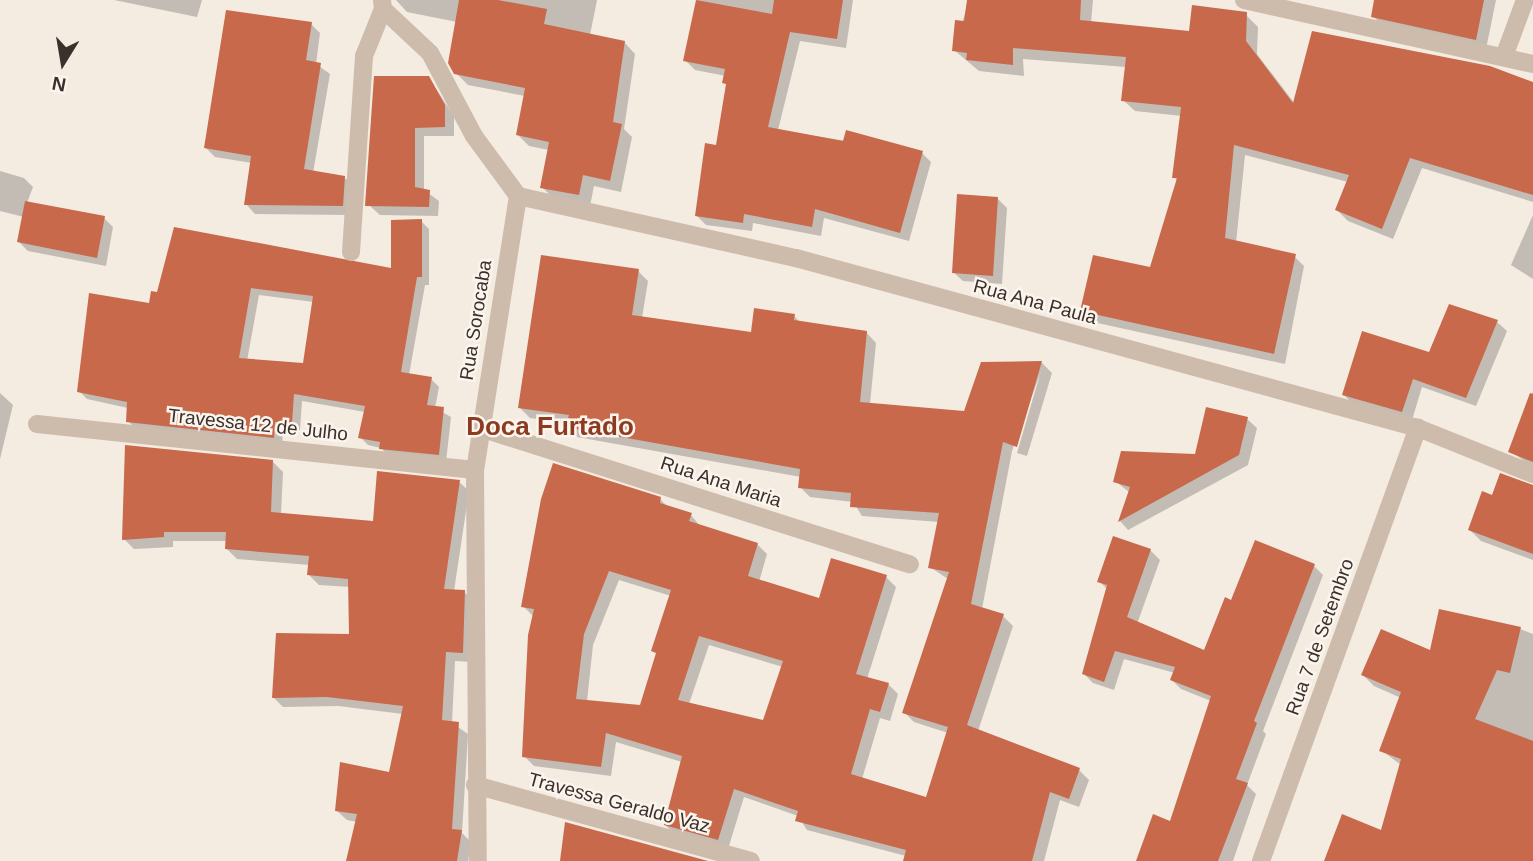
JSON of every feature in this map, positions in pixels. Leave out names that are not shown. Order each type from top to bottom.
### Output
[{"type":"street","points":[[1244,0],[1505,54],[1533,64]]},
{"type":"street","points":[[1505,54],[1525,0]]},
{"type":"street","points":[[351,252],[364,56],[383,4],[430,53],[474,135],[517,196]]},
{"type":"street","name":"Rua Ana Paula","points":[[517,196],[796,258],[1418,428],[1533,474]]},
{"type":"street","name":"Rua Sorocaba","points":[[478,861],[475,785],[475,470],[517,196]]},
{"type":"street","name":"Travessa 12 de Julho","points":[[37,424],[475,470]]},
{"type":"street","name":"Rua Ana Maria","points":[[480,428],[910,564]]},
{"type":"street","name":"Rua 7 de Setembro","points":[[1261,861],[1418,428]]},
{"type":"street","name":"Travessa Geraldo Vaz","points":[[475,785],[751,861]]},
{"type":"building","points":[[459,0],[498,0],[547,9],[544,24],[625,41],[613,122],[622,124],[610,181],[583,175],[579,195],[540,188],[549,142],[516,135],[525,88],[454,74],[448,63]]},
{"type":"building","points":[[696,0],[772,14],[774,0],[843,0],[837,39],[790,32],[768,127],[843,141],[846,130],[923,151],[900,233],[815,209],[812,227],[744,214],[743,223],[695,216],[705,143],[716,145],[726,84],[722,83],[725,69],[683,61]]},
{"type":"building","points":[[967,0],[1081,0],[1080,20],[1189,31],[1192,5],[1247,12],[1246,41],[1293,103],[1312,31],[1490,66],[1533,82],[1533,195],[1410,158],[1382,229],[1335,210],[1349,175],[1234,145],[1225,238],[1296,254],[1274,354],[1080,311],[1093,255],[1150,267],[1177,178],[1172,178],[1181,107],[1121,101],[1126,57],[1013,48],[1013,65],[966,60],[967,53],[952,51],[955,20],[964,21]]},
{"type":"building","points":[[1374,0],[1484,0],[1476,40],[1371,17]]},
{"type":"building","points":[[226,10],[312,22],[306,60],[321,63],[304,169],[345,176],[343,206],[244,205],[251,156],[204,148]]},
{"type":"building","points":[[374,76],[429,76],[445,105],[445,127],[415,128],[415,187],[430,190],[429,207],[365,206]]},
{"type":"building","points":[[957,194],[998,197],[993,276],[952,273]]},
{"type":"building","points":[[25,201],[105,216],[97,258],[17,242]]},
{"type":"building","points":[[422,219],[422,277],[417,277],[401,372],[432,377],[427,405],[444,407],[439,455],[379,449],[380,442],[358,438],[365,406],[294,394],[292,423],[275,422],[274,438],[126,422],[127,402],[77,392],[89,293],[149,303],[151,291],[157,292],[174,227],[391,268],[391,220]],"holes":[[[251,288],[313,296],[303,363],[239,358]]]},
{"type":"building","points":[[541,255],[639,269],[632,315],[751,332],[754,308],[795,314],[794,320],[867,331],[860,402],[964,411],[981,362],[1042,361],[1017,447],[1003,442],[971,604],[1004,614],[967,725],[1080,768],[1069,799],[1050,792],[1032,861],[903,861],[906,850],[795,821],[798,811],[734,789],[718,840],[664,825],[682,756],[606,733],[601,767],[522,757],[528,635],[534,609],[521,607],[541,499],[553,463],[661,497],[660,503],[692,513],[689,521],[758,543],[748,576],[819,598],[831,558],[887,575],[856,674],[889,683],[880,712],[870,709],[851,774],[926,797],[948,727],[902,713],[949,572],[928,568],[939,513],[850,507],[851,493],[798,488],[800,469],[565,427],[569,415],[518,408]],"holes":[[[609,571],[671,590],[651,651],[656,653],[640,705],[576,699],[584,634]],[[699,636],[783,661],[763,720],[678,700]]]},
{"type":"building","points":[[1449,304],[1498,320],[1466,398],[1413,379],[1402,412],[1342,395],[1362,331],[1429,352]]},
{"type":"building","points":[[1530,393],[1533,394],[1533,462],[1508,452]]},
{"type":"building","points":[[1206,407],[1248,417],[1239,455],[1118,522],[1130,487],[1113,482],[1121,451],[1195,454]]},
{"type":"building","points":[[125,445],[273,460],[271,512],[373,521],[377,471],[460,480],[444,589],[465,590],[463,653],[446,652],[442,720],[459,722],[452,829],[462,830],[457,861],[346,861],[357,814],[335,811],[340,762],[389,772],[403,706],[327,697],[272,698],[276,633],[349,634],[348,579],[307,575],[309,556],[225,549],[226,532],[164,532],[164,537],[122,540]]},
{"type":"building","points":[[1500,473],[1533,485],[1533,554],[1468,530],[1482,491],[1492,495]]},
{"type":"building","points":[[1113,536],[1151,549],[1127,617],[1204,650],[1225,597],[1231,600],[1255,540],[1315,564],[1254,721],[1257,723],[1236,779],[1248,783],[1218,861],[1136,861],[1153,814],[1170,821],[1211,696],[1170,680],[1175,667],[1115,651],[1104,682],[1082,674],[1107,585],[1097,582]]},
{"type":"building","points":[[1439,609],[1521,627],[1510,673],[1497,670],[1475,719],[1533,741],[1533,861],[1324,861],[1342,814],[1381,830],[1401,759],[1379,751],[1401,692],[1361,675],[1381,629],[1430,650]]},
{"type":"building","points":[[565,822],[708,861],[560,861]]},
{"type":"district","name":"Doca Furtado","points":[[550,427]]}]
